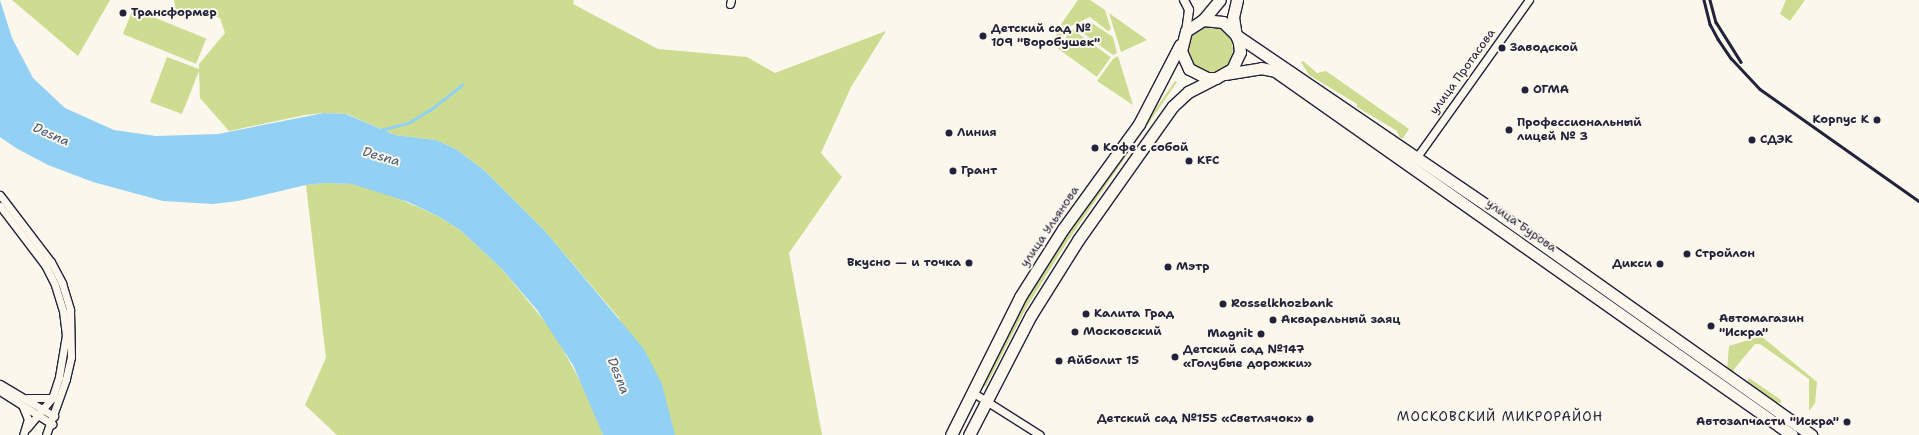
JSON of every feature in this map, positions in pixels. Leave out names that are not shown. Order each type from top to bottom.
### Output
[{"type":"main road","points":[[969,435],[1031,315],[1078,240],[1174,106],[1188,92],[1220,76],[1237,61],[1240,49],[1233,17],[1237,0]]},
{"type":"main road","points":[[1218,3],[1203,20],[1184,36],[1181,51],[1189,69],[1197,75],[1220,76]]},
{"type":"main road","points":[[1203,20],[1223,22],[1236,35]]},
{"type":"main road","name":"улица Бурова","points":[[1236,35],[1275,59],[1792,435]]},
{"type":"main road","name":"улица Ульянова","points":[[952,435],[972,392],[1024,290],[1063,229],[1139,124],[1184,36]]},
{"type":"main road","name":"улица Бурова","points":[[1220,76],[1261,68],[1275,71],[1414,161],[1811,435]]},
{"type":"street","points":[[1184,0],[1190,10],[1184,36]]},
{"type":"street","name":"улица Протасова","points":[[1414,161],[1529,0]]},
{"type":"street","points":[[0,195],[51,262],[62,283],[70,310],[71,357],[52,424],[46,435]]},
{"type":"street","points":[[0,206],[45,265],[56,285],[63,311],[66,335],[64,356],[52,398],[39,412],[23,435]]},
{"type":"street","points":[[0,384],[21,397],[52,424]]},
{"type":"street","points":[[0,391],[22,405],[54,416]]},
{"type":"street","points":[[972,392],[987,399],[1040,435]]},
{"type":"street","points":[[21,397],[33,399],[52,398]]},
{"type":"street","points":[[22,405],[28,419],[27,428]]},
{"type":"green space","points":[[12,0],[110,0],[78,56]]},
{"type":"green space","points":[[174,0],[574,0],[573,4],[658,49],[747,57],[775,73],[886,31],[851,87],[821,153],[842,177],[789,253],[822,435],[675,435],[619,318],[545,231],[485,171],[456,149],[436,140],[395,135],[347,114],[324,113],[305,115],[229,131],[200,98],[199,71],[182,114],[150,102],[167,57],[199,69],[199,64],[225,33],[220,18],[198,9],[189,15],[176,10]]},
{"type":"green space","points":[[1078,0],[1090,0],[1105,10],[1111,29],[1108,31],[1090,17],[1071,26],[1056,46],[1057,30]]},
{"type":"green space","points":[[1786,0],[1805,0],[1790,21],[1780,14]]},
{"type":"green space","points":[[133,9],[206,39],[196,64],[123,34]]},
{"type":"green space","points":[[1109,13],[1147,40],[1121,52]]},
{"type":"green space","points":[[1089,21],[1113,37],[1117,53],[1113,55],[1076,28]]},
{"type":"green space","points":[[1210,26],[1223,30],[1229,36],[1233,49],[1229,62],[1223,68],[1210,72],[1197,68],[1191,62],[1187,49],[1191,36],[1197,30]]},
{"type":"green space","points":[[1072,29],[1111,57],[1097,77],[1058,48]]},
{"type":"green space","points":[[1118,56],[1133,105],[1097,81],[1113,59]]},
{"type":"green space","points":[[1303,61],[1317,73],[1326,71],[1409,129],[1403,138],[1400,138],[1397,131],[1357,107],[1357,104],[1309,75],[1301,62]]},
{"type":"green space","points":[[1175,81],[1177,82],[1067,242],[1026,308],[986,386],[983,387],[1015,318],[1048,264]]},
{"type":"green space","points":[[326,183],[352,184],[381,191],[438,216],[460,230],[501,268],[554,333],[586,392],[603,435],[337,435],[305,405],[326,358],[306,185]]},
{"type":"green space","points":[[1761,336],[1817,382],[1815,403],[1809,411],[1809,379],[1760,344],[1755,344],[1734,369],[1734,374],[1727,369],[1729,346]]},
{"type":"green space","points":[[1749,378],[1781,400],[1781,403],[1778,403],[1747,382]]},
{"type":"water","name":"Desna","points":[[0,0],[12,38],[33,78],[65,108],[114,130],[156,136],[218,134],[324,113],[346,114],[395,135],[436,140],[456,149],[485,171],[545,231],[644,349],[662,384],[675,435],[603,435],[573,365],[537,310],[501,268],[460,230],[438,216],[408,202],[352,184],[326,183],[306,185],[238,201],[213,204],[163,201],[93,182],[48,165],[16,148],[0,137]]},
{"type":"waterway","points":[[376,131],[408,123],[430,110],[462,85]]},
{"type":"railway","points":[[1704,0],[1710,24],[1718,39],[1731,58],[1760,89],[1919,201]]},
{"type":"railway","points":[[1710,0],[1716,22],[1741,62]]},
{"type":"place","name":"Трансформер","points":[[123,13]]},
{"type":"place","name":"Детский сад № 109 \"Воробушек\"","points":[[983,36]]},
{"type":"place","name":"Заводской","points":[[1502,48]]},
{"type":"place","name":"ОГМА","points":[[1525,90]]},
{"type":"place","name":"Корпус К","points":[[1877,120]]},
{"type":"place","name":"Профессиональный лицей № 3","points":[[1509,130]]},
{"type":"place","name":"Линия","points":[[949,133]]},
{"type":"place","name":"СДЭК","points":[[1752,140]]},
{"type":"place","name":"Кофе с собой","points":[[1095,148]]},
{"type":"place","name":"KFC","points":[[1189,161]]},
{"type":"place","name":"Грант","points":[[953,171]]},
{"type":"place","name":"Стройлон","points":[[1687,254]]},
{"type":"place","name":"Вкусно — и точка","points":[[969,263]]},
{"type":"place","name":"Дикси","points":[[1660,264]]},
{"type":"place","name":"Мэтр","points":[[1168,267]]},
{"type":"place","name":"Rosselkhozbank","points":[[1223,304]]},
{"type":"place","name":"Калита Град","points":[[1086,314]]},
{"type":"place","name":"Акварельный заяц","points":[[1273,320]]},
{"type":"place","name":"Автомагазин \"Искра\"","points":[[1711,326]]},
{"type":"place","name":"Московский","points":[[1075,332]]},
{"type":"place","name":"Magnit","points":[[1261,334]]},
{"type":"place","name":"Детский сад №147 «Голубые дорожки»","points":[[1175,357]]},
{"type":"place","name":"Айболит 15","points":[[1059,361]]},
{"type":"place","name":"Детский сад №155 «Светлячок»","points":[[1310,419]]},
{"type":"place","name":"Автозапчасти \"Искра\"","points":[[1847,422]]},
{"type":"district","name":"МОСКОВСКИЙ МИКРОРАЙОН","points":[[1500,417]]}]
